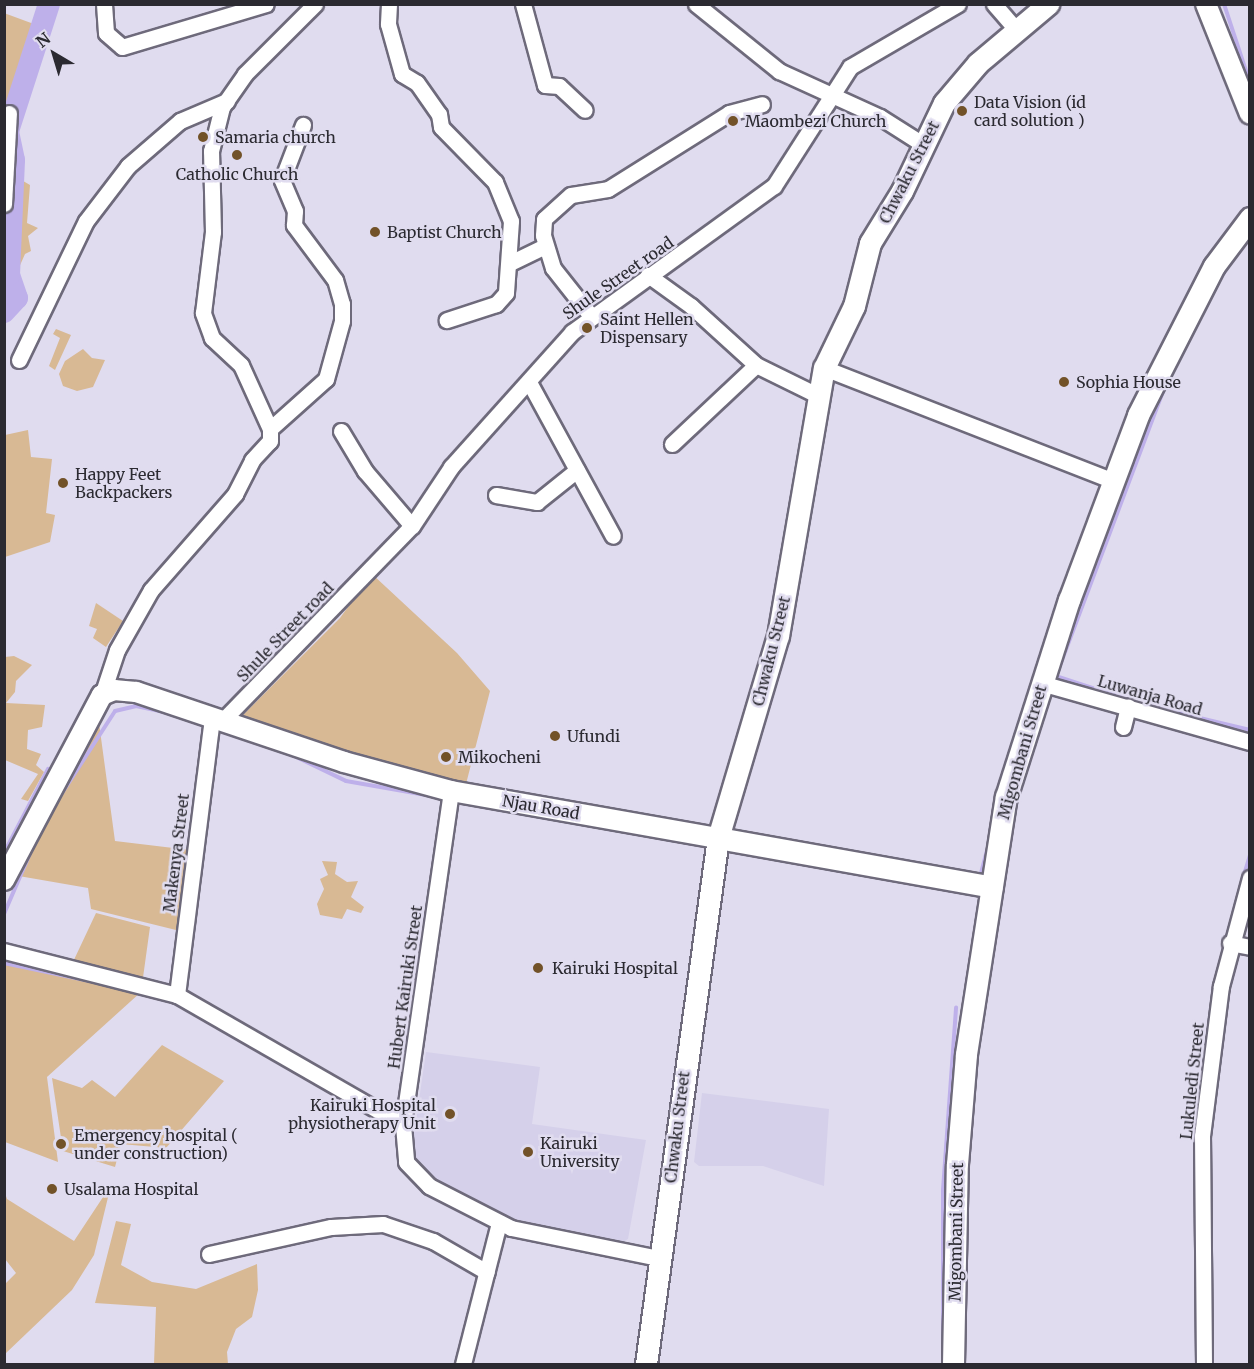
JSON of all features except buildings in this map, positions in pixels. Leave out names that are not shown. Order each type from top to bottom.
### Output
[{"type":"main road","name":"Chwaku Street","points":[[646,1365],[718,838],[778,636],[817,395],[824,368],[854,306],[870,243],[960,81],[1048,4]]},
{"type":"main road","name":"Migombani Street","points":[[953,1365],[957,1164],[974,987],[1006,797],[1041,683],[1138,415],[1214,266],[1250,218]]},
{"type":"main road","name":"Njau Road","points":[[718,838],[992,887]]},
{"type":"street","points":[[104,4],[106,33],[122,47],[266,4]]},
{"type":"street","points":[[389,4],[388,24],[402,74],[417,82],[439,114],[441,127],[495,182],[511,221],[506,245],[510,263],[509,287],[496,304],[447,320]]},
{"type":"street","points":[[523,4],[545,85],[559,86],[585,110]]},
{"type":"street","points":[[696,4],[743,46],[828,97],[880,117],[924,146]]},
{"type":"street","name":"Shule Street road","points":[[218,718],[412,526],[451,467],[529,382],[549,355],[591,316],[774,186],[828,97],[861,59],[958,4]]},
{"type":"street","points":[[994,4],[1017,30]]},
{"type":"street","points":[[1206,4],[1250,114]]},
{"type":"street","points":[[4,880],[102,695],[117,650],[151,590],[235,494],[252,460],[270,441],[270,429],[241,365],[212,338],[203,313],[213,232],[211,151],[227,101],[245,74],[310,5]]},
{"type":"street","points":[[19,360],[86,221],[128,166],[180,121],[227,101]]},
{"type":"street","points":[[591,316],[553,268],[545,246],[544,219],[561,201],[584,191],[608,189],[729,113],[762,104]]},
{"type":"street","points":[[4,204],[9,113]]},
{"type":"street","points":[[270,429],[323,386],[342,321],[336,280],[294,225],[295,211],[283,186],[303,125]]},
{"type":"street","points":[[510,263],[545,246]]},
{"type":"street","points":[[648,275],[691,306],[756,365],[817,395]]},
{"type":"street","points":[[672,444],[756,365]]},
{"type":"street","points":[[824,368],[1114,482]]},
{"type":"street","points":[[529,382],[614,536]]},
{"type":"street","points":[[341,431],[365,471],[412,526]]},
{"type":"street","points":[[496,495],[537,502],[577,470]]},
{"type":"street","name":"Luwanja Road","points":[[1041,683],[1250,742]]},
{"type":"street","name":"Njau Road","points":[[102,695],[114,690],[136,692],[344,762],[451,791],[718,838]]},
{"type":"street","points":[[1123,727],[1128,707]]},
{"type":"street","name":"Makenya Street","points":[[177,994],[218,718]]},
{"type":"street","name":"Hubert Kairuki Street","points":[[451,791],[403,1125],[402,1145],[414,1175],[499,1223],[557,1240],[659,1258]]},
{"type":"street","name":"Lukuledi Street","points":[[1204,1365],[1202,1136],[1230,943],[1250,878]]},
{"type":"street","points":[[1230,943],[1250,946]]},
{"type":"street","points":[[4,951],[177,994],[403,1125]]},
{"type":"street","points":[[463,1365],[499,1223]]},
{"type":"street","points":[[209,1254],[331,1227],[383,1224],[433,1241],[487,1272]]},
{"type":"shaded area","points":[[4,13],[42,27],[13,109],[5,105]]},
{"type":"shaded area","points":[[6,171],[30,185],[27,223],[38,228],[28,236],[31,251],[25,254],[17,272],[15,252],[10,267],[13,280],[5,267]]},
{"type":"shaded area","points":[[15,281],[18,301],[5,319],[5,283]]},
{"type":"shaded area","points":[[56,329],[71,335],[55,370],[49,366],[60,338],[53,334]]},
{"type":"shaded area","points":[[83,349],[92,358],[105,360],[93,387],[77,391],[63,386],[59,374],[65,361]]},
{"type":"shaded area","points":[[28,430],[31,457],[52,459],[46,513],[55,515],[50,542],[5,557],[5,435]]},
{"type":"shaded area","points":[[372,574],[457,653],[490,691],[466,784],[396,771],[241,717],[340,618]]},
{"type":"shaded area","points":[[96,603],[123,621],[106,647],[93,638],[97,629],[89,626]]},
{"type":"shaded area","points":[[14,656],[32,665],[16,681],[15,692],[6,703],[45,705],[42,727],[28,730],[27,749],[41,754],[36,765],[44,772],[28,801],[21,799],[38,774],[5,760],[5,657]]},
{"type":"shaded area","points":[[99,723],[115,841],[190,850],[180,931],[91,909],[88,888],[13,875]]},
{"type":"shaded area","points":[[322,861],[337,862],[335,874],[347,882],[358,881],[351,897],[364,907],[361,913],[347,909],[342,919],[320,915],[317,904],[324,889],[320,879],[328,875]]},
{"type":"shaded area","points":[[96,913],[150,927],[141,992],[47,1077],[58,1162],[5,1142],[4,958],[72,964]]},
{"type":"shaded area","points":[[162,1045],[224,1081],[166,1148],[121,1144],[115,1167],[63,1151],[52,1078],[82,1088],[92,1080],[115,1097]]},
{"type":"shaded area","name":"Kairuki University","points":[[426,1052],[540,1067],[532,1124],[646,1140],[628,1239],[616,1246],[532,1227],[445,1190],[428,1176],[411,1155]]},
{"type":"shaded area","points":[[702,1093],[829,1109],[824,1186],[763,1166],[699,1166],[694,1162]]},
{"type":"shaded area","points":[[111,1185],[94,1255],[72,1290],[5,1354],[5,1284],[16,1273],[5,1259],[5,1193],[7,1199],[74,1241]]},
{"type":"shaded area","points":[[116,1221],[131,1224],[121,1265],[152,1282],[196,1289],[257,1264],[258,1290],[252,1317],[236,1329],[227,1352],[228,1364],[154,1364],[156,1307],[95,1303]]},
{"type":"waterway","points":[[4,312],[17,298],[9,275],[14,160],[8,131],[49,4]]},
{"type":"waterway","points":[[1224,4],[1250,83]]},
{"type":"waterway","points":[[1214,288],[1229,263]]},
{"type":"waterway","points":[[1138,703],[1056,676],[1167,380]]},
{"type":"waterway","points":[[1145,705],[1250,730]]},
{"type":"waterway","points":[[53,807],[115,711],[136,706],[170,713]]},
{"type":"waterway","points":[[290,754],[346,781],[442,798]]},
{"type":"waterway","points":[[4,853],[48,769]]},
{"type":"waterway","points":[[4,914],[37,837]]},
{"type":"waterway","points":[[981,873],[987,851]]},
{"type":"waterway","points":[[1243,878],[1250,855]]},
{"type":"waterway","points":[[4,963],[108,985]]},
{"type":"waterway","points":[[943,1364],[943,1190],[956,1007]]},
{"type":"place","name":"Data Vision (id card solution )","points":[[962,111]]},
{"type":"place","name":"Maombezi Church","points":[[733,121]]},
{"type":"place","name":"Samaria church","points":[[203,137]]},
{"type":"place","name":"Catholic Church","points":[[237,155]]},
{"type":"place","name":"Baptist Church","points":[[375,232]]},
{"type":"place","name":"Saint Hellen Dispensary","points":[[587,328]]},
{"type":"place","name":"Sophia House","points":[[1064,382]]},
{"type":"place","name":"Happy Feet Backpackers","points":[[63,483]]},
{"type":"place","name":"Ufundi","points":[[555,736]]},
{"type":"place","name":"Mikocheni","points":[[446,757]]},
{"type":"place","name":"Kairuki Hospital","points":[[538,968]]},
{"type":"place","name":"Kairuki Hospital physiotherapy Unit","points":[[450,1114]]},
{"type":"place","name":"Emergency hospital ( under construction)","points":[[61,1144]]},
{"type":"place","name":"Kairuki University","points":[[528,1152]]},
{"type":"place","name":"Usalama Hospital","points":[[52,1189]]}]
